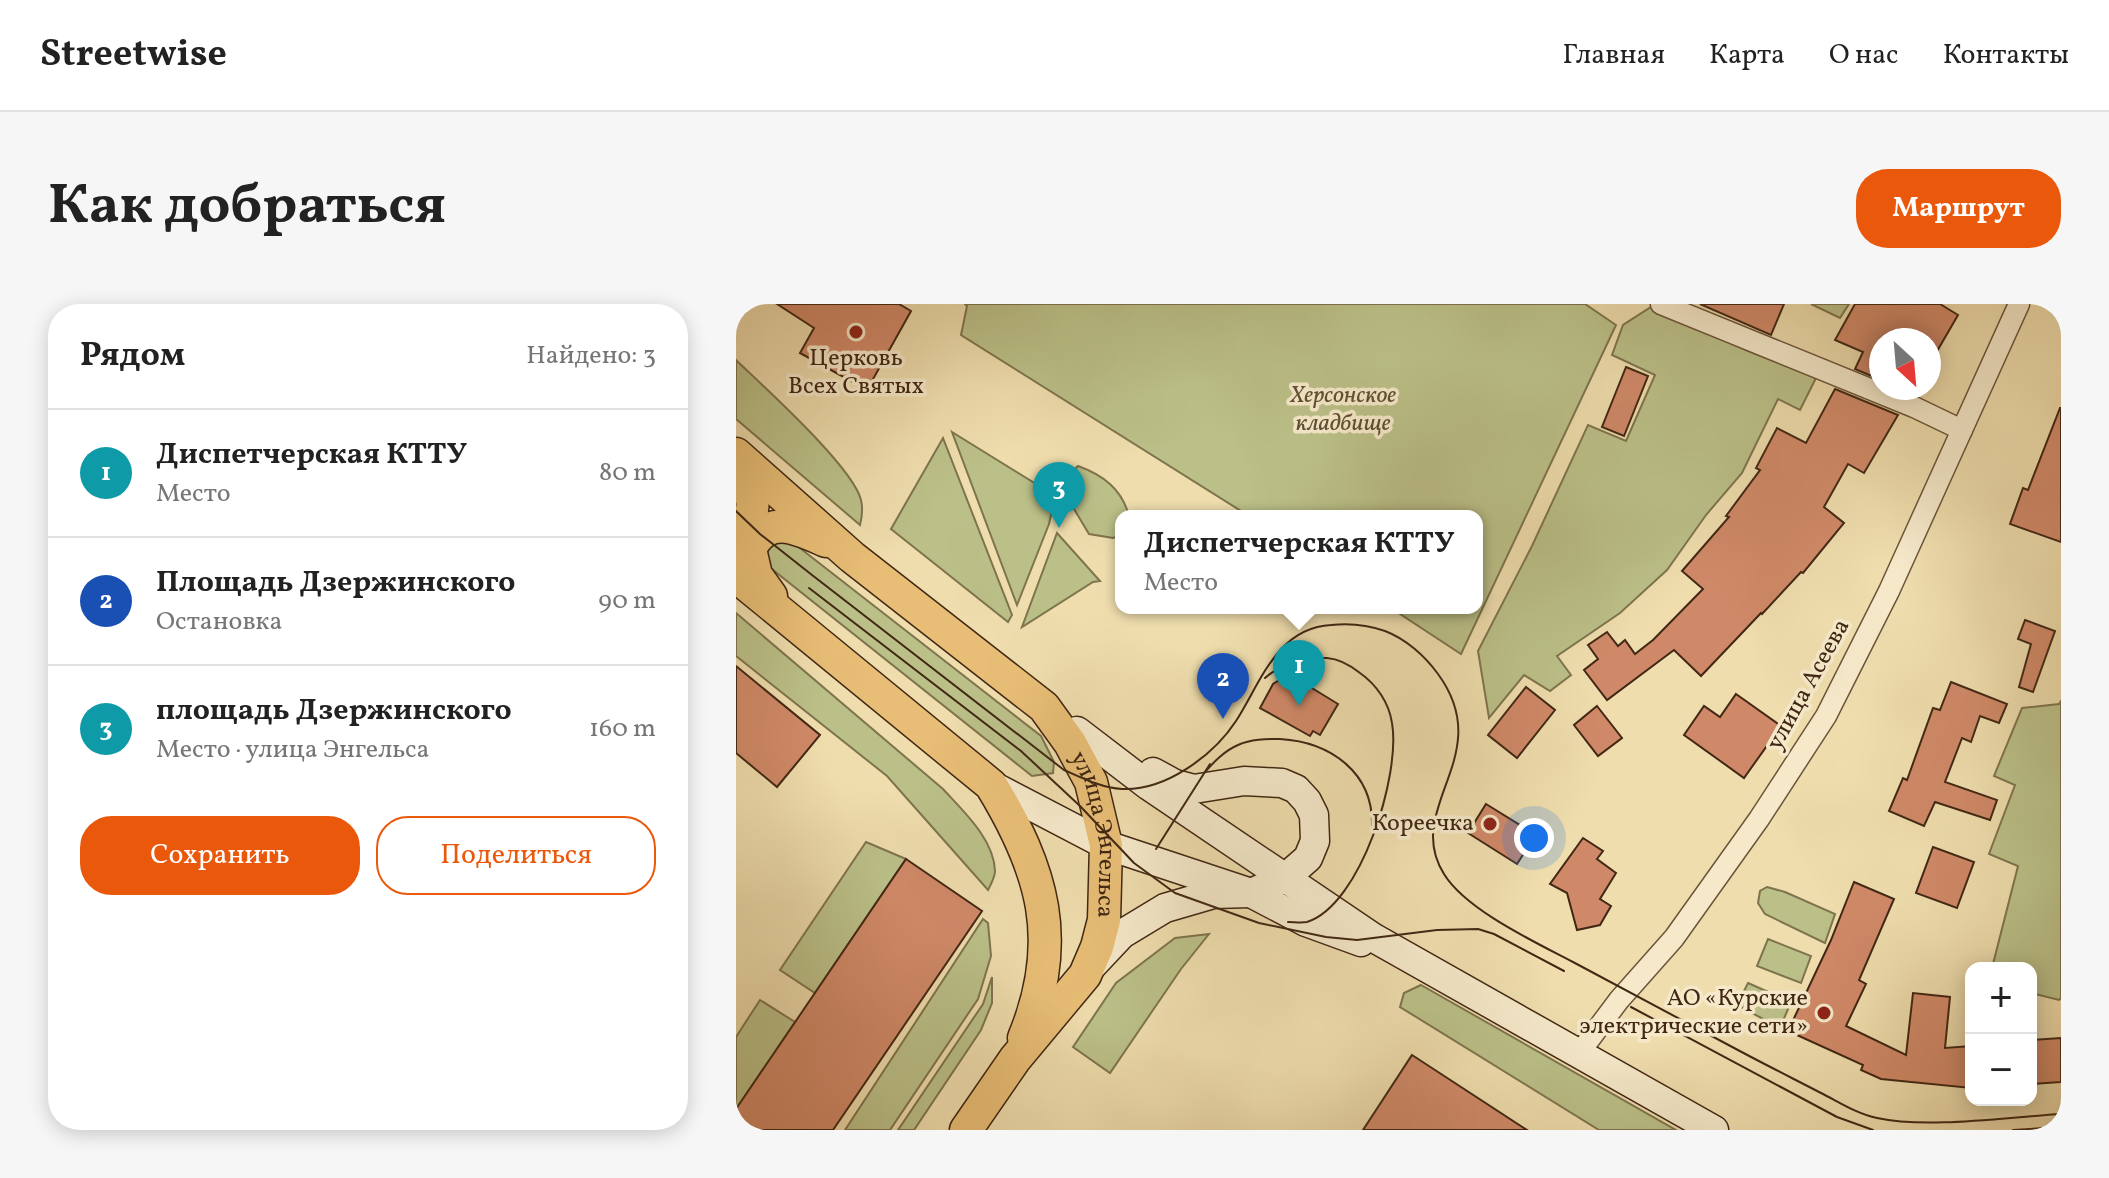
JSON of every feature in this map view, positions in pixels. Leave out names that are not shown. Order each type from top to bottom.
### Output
[{"type":"main road","name":"улица Энгельса","points":[[736,454],[852,557],[1044,707],[1070,743],[1091,782],[1106,845],[1104,920],[1097,947],[1085,975],[1015,1059]]},
{"type":"main road","points":[[736,467],[747,485],[753,510],[750,518],[736,531]]},
{"type":"main road","points":[[790,622],[756,575],[751,559],[750,549],[763,531],[773,526],[794,528],[828,542],[852,557]]},
{"type":"main road","points":[[736,576],[991,785],[1016,826],[1033,865],[1043,901],[1046,933],[1036,1000],[1015,1059],[966,1130]]},
{"type":"street","points":[[1661,304],[1914,407],[1962,430]]},
{"type":"street","name":"улица Асеева","points":[[1580,1052],[1619,1000],[1674,938],[1759,819],[1826,716],[1889,591],[2019,304]]},
{"type":"street","points":[[1044,707],[1149,786],[1374,938],[1714,1130]]},
{"type":"street","points":[[1077,731],[1184,787],[1194,789],[1265,781],[1296,789],[1314,815],[1315,841],[1308,858],[1285,878],[1251,893],[1213,894],[1143,918],[1122,934],[1085,975]]},
{"type":"street","points":[[991,785],[1106,845],[1251,893],[1306,922],[1412,961]]},
{"type":"green space","name":"Херсонское кладбище","points":[[965,304],[1585,304],[1616,325],[1483,607],[1483,510],[1239,510],[961,335]]},
{"type":"green space","points":[[1811,304],[1849,304],[1840,318]]},
{"type":"green space","points":[[1651,307],[1816,378],[1800,410],[1778,399],[1742,473],[1706,515],[1667,570],[1620,613],[1557,656],[1571,675],[1550,691],[1524,675],[1489,718],[1478,651],[1532,546],[1588,425],[1626,441],[1655,375],[1612,355],[1623,325]]},
{"type":"green space","points":[[736,360],[842,468],[861,500],[860,525],[736,419]]},
{"type":"green space","points":[[952,432],[1049,492],[1054,502],[1049,524],[1017,605]]},
{"type":"green space","points":[[943,438],[1012,615],[1008,622],[891,529]]},
{"type":"green space","points":[[1078,466],[1103,479],[1122,498],[1127,510],[1115,510],[1115,537],[1089,534],[1065,494],[1066,478]]},
{"type":"green space","points":[[1057,533],[1100,581],[1093,582],[1022,627]]},
{"type":"green space","points":[[787,538],[1041,736],[1054,762],[1053,773],[1032,776],[763,562],[762,550]]},
{"type":"green space","points":[[736,613],[943,789],[976,826],[989,848],[995,873],[988,890],[887,776],[736,656]]},
{"type":"green space","name":"Херсонское кладбище","points":[[1400,614],[1480,614],[1461,654]]},
{"type":"green space","points":[[2061,701],[2059,1000],[2037,994],[2037,962],[1994,962],[2018,866],[1989,854],[2015,785],[1994,776],[2022,708],[2059,704]]},
{"type":"green space","points":[[866,842],[906,859],[815,993],[780,970]]},
{"type":"green space","points":[[1767,887],[1835,914],[1825,943],[1765,914],[1758,903],[1760,891]]},
{"type":"green space","points":[[983,919],[988,923],[991,956],[978,999],[890,1130],[845,1130]]},
{"type":"green space","points":[[1209,934],[1181,969],[1110,1073],[1073,1047],[1116,983],[1175,938]]},
{"type":"green space","points":[[1768,939],[1811,956],[1801,983],[1757,966]]},
{"type":"green space","points":[[992,977],[992,1003],[981,1030],[914,1130],[898,1130],[983,1004]]},
{"type":"green space","points":[[1748,983],[1791,1002],[1780,1028],[1737,1005]]},
{"type":"green space","points":[[1421,985],[1676,1130],[1599,1130],[1400,1007],[1404,993]]},
{"type":"green space","points":[[760,1000],[795,1022],[736,1109],[736,1037]]},
{"type":"building","name":"Церковь Всех Святых","points":[[777,304],[899,304],[911,311],[867,390],[800,353],[814,328]]},
{"type":"building","points":[[1700,304],[1784,304],[1771,335]]},
{"type":"building","points":[[1855,304],[1940,304],[1958,315],[1941,344],[1941,328],[1869,328],[1869,375],[1855,369],[1863,352],[1835,340]]},
{"type":"building","points":[[1626,367],[1648,376],[1624,436],[1602,427]]},
{"type":"building","points":[[1835,389],[1898,415],[1864,473],[1848,464],[1824,507],[1844,523],[1803,573],[1701,676],[1674,650],[1607,700],[1584,670],[1598,659],[1588,645],[1607,632],[1618,646],[1625,640],[1635,654],[1703,589],[1682,571],[1729,517],[1726,516],[1760,470],[1756,468],[1777,428],[1806,443]]},
{"type":"building","points":[[2060,408],[2061,542],[2010,524],[2023,488],[2028,490]]},
{"type":"building","points":[[2025,620],[2055,631],[2033,692],[2019,687],[2031,644],[2018,639]]},
{"type":"building","points":[[736,666],[820,735],[777,787],[736,753]]},
{"type":"building","points":[[1289,674],[1338,704],[1320,735],[1313,731],[1310,736],[1260,708],[1273,684]]},
{"type":"building","points":[[1951,682],[2007,704],[1999,723],[1980,716],[1971,742],[1962,738],[1945,782],[1997,800],[1990,820],[1935,802],[1924,826],[1889,811],[1903,778],[1907,780],[1933,708],[1940,710]]},
{"type":"building","points":[[1526,687],[1555,710],[1517,758],[1488,735]]},
{"type":"building","points":[[1736,694],[1781,726],[1744,778],[1684,735],[1704,706],[1720,717]]},
{"type":"building","points":[[1597,706],[1622,738],[1598,756],[1574,725]]},
{"type":"building","points":[[1486,804],[1536,835],[1517,864],[1468,833]]},
{"type":"building","points":[[1583,838],[1603,851],[1597,859],[1616,873],[1600,899],[1611,906],[1600,925],[1577,930],[1567,893],[1550,884]]},
{"type":"building","points":[[1933,847],[1974,862],[1957,908],[1916,893]]},
{"type":"building","points":[[906,859],[982,911],[833,1130],[736,1130],[736,1109]]},
{"type":"building","points":[[1854,882],[1894,899],[1859,980],[1866,984],[1846,1026],[1906,1055],[1913,993],[1950,997],[1945,1048],[1965,1046],[1965,1087],[1881,1079],[1861,1070],[1863,1065],[1788,1031],[1831,940]]},
{"type":"building","points":[[2061,1038],[2061,1082],[2037,1084],[2037,1040]]},
{"type":"building","points":[[1412,1055],[1527,1130],[1363,1130]]},
{"type":"tram line","points":[[736,511],[760,534],[1064,770],[1115,788],[1138,788],[1171,778],[1215,747],[1236,721],[1273,660],[1297,636],[1312,628],[1345,624],[1372,627],[1393,634],[1427,661],[1454,703],[1458,730],[1455,756],[1439,803],[1434,826],[1434,850],[1444,874],[1454,887],[1484,912],[1540,945],[1862,1114],[1920,1122],[2061,1114]]},
{"type":"tram line","points":[[809,588],[1021,751],[1080,806],[1134,863],[1175,893],[1259,923],[1326,937],[1357,940],[1437,930],[1478,929],[1494,934],[1564,971]]},
{"type":"tram line","points":[[1265,678],[1286,664],[1310,658],[1341,661],[1377,689],[1392,723],[1390,773],[1373,835],[1360,865],[1327,911],[1307,922],[1288,922]]},
{"type":"tram line","points":[[1205,772],[1228,750],[1248,742],[1280,739],[1316,746],[1346,764],[1357,776],[1366,791],[1372,827]]},
{"type":"tram line","points":[[1156,849],[1210,764]]},
{"type":"tram line","points":[[1631,1007],[1837,1117],[1873,1130]]},
{"type":"tram line","points":[[2013,1130],[2061,1127]]},
{"type":"place","name":"Церковь Всех Святых","points":[[856,332]]},
{"type":"place","name":"площадь Дзержинского","points":[[1059,528]]},
{"type":"place","name":"Диспетчерская КТТУ","points":[[1299,706]]},
{"type":"place","name":"Площадь Дзержинского","points":[[1223,719]]},
{"type":"place","name":"Кореечка","points":[[1490,824]]},
{"type":"place","name":"АО «Курские электрические сети»","points":[[1824,1013]]}]
